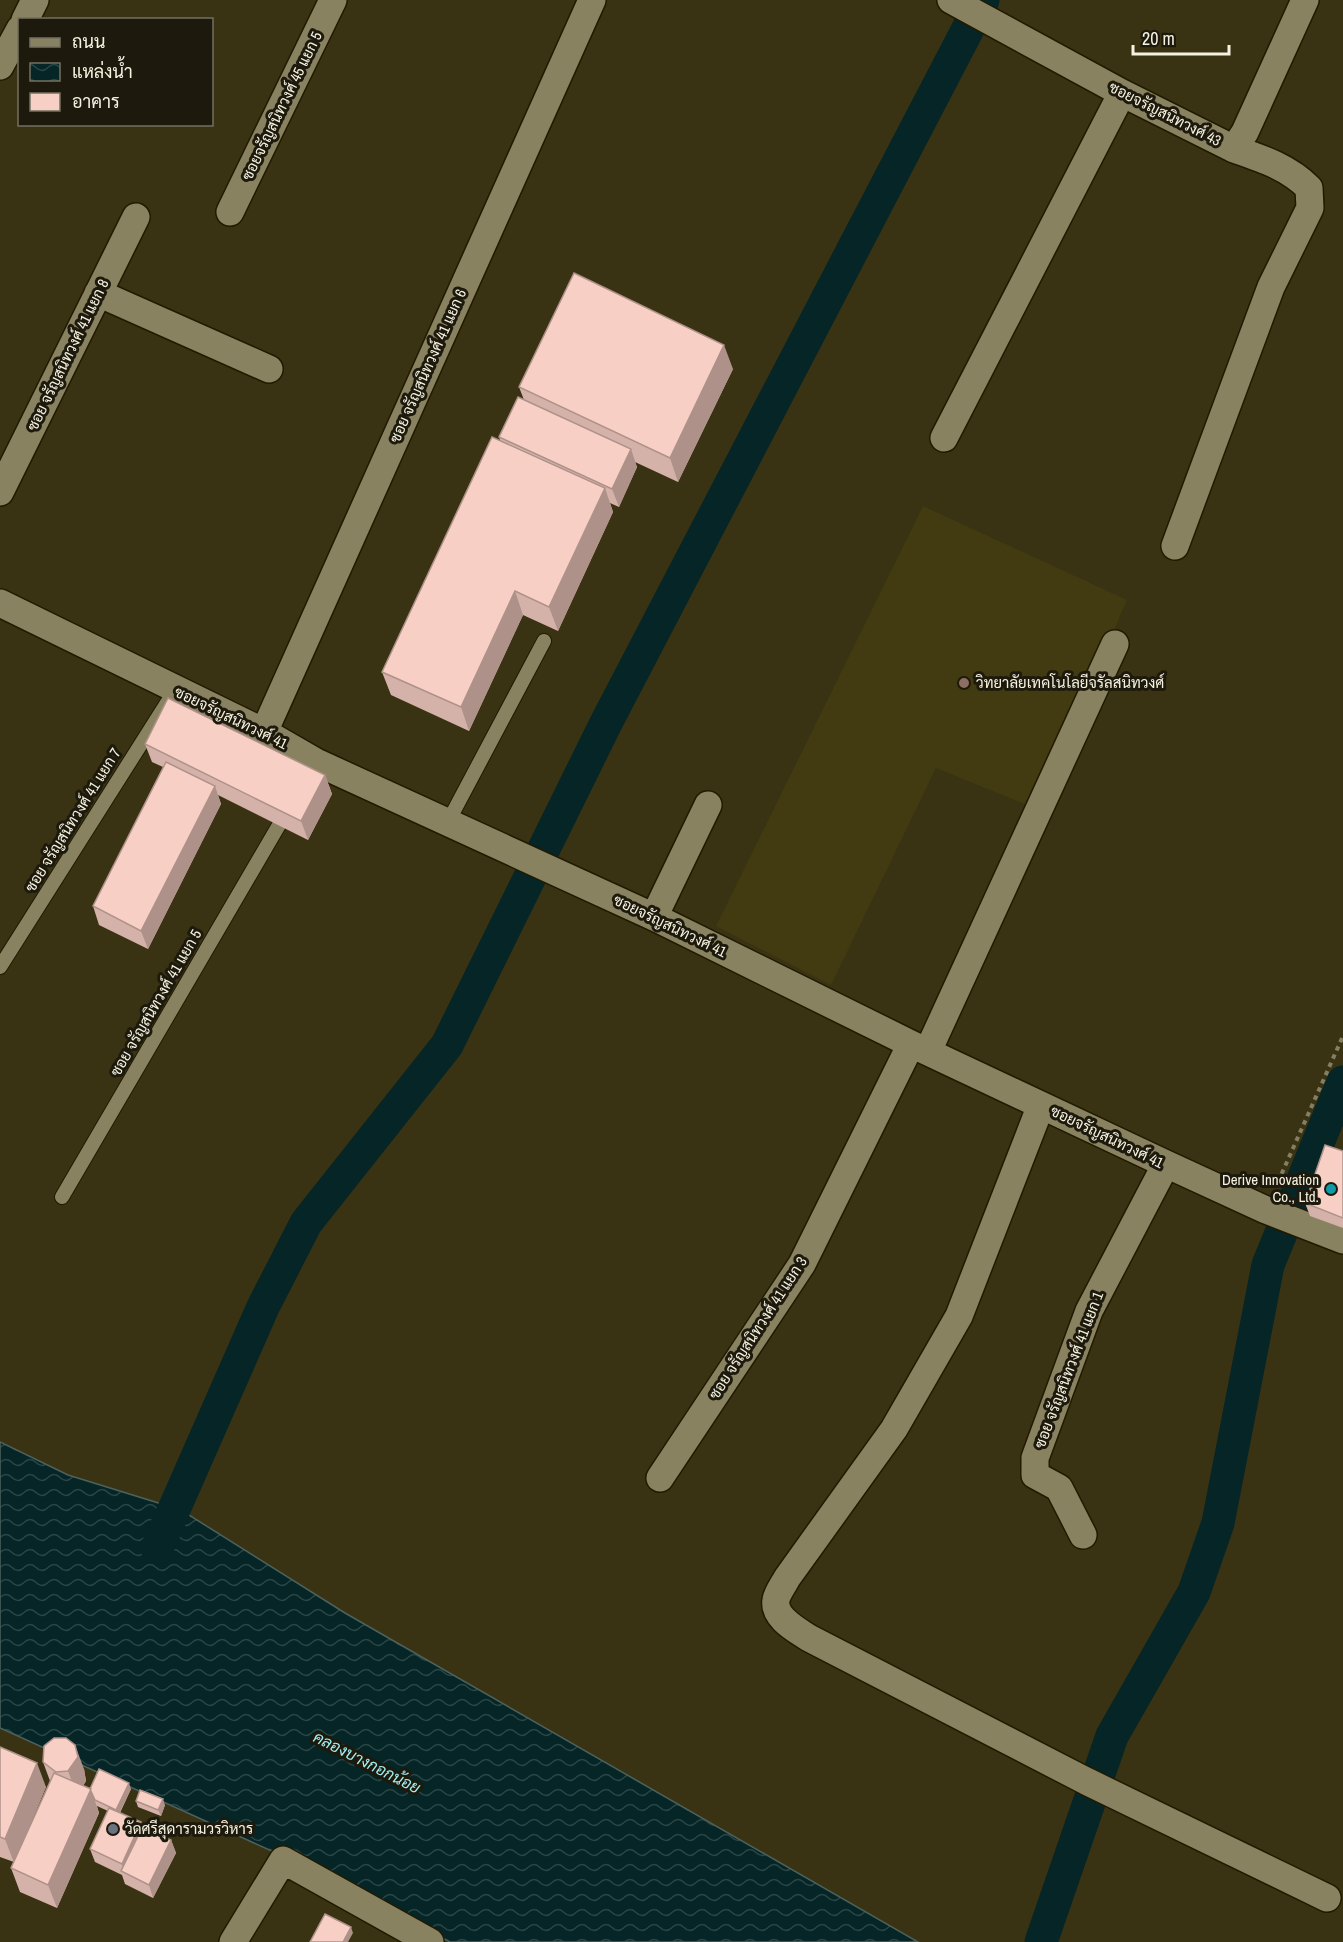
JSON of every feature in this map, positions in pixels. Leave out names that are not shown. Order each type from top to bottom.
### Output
[{"type":"street","points":[[26,18],[35,0]]},
{"type":"street","name":"ซอยจรัญสนิทวงศ์ 45 แยก 5","points":[[230,212],[333,0]]},
{"type":"street","name":"ซอย จรัญสนิทวงศ์ 41 แยก 6","points":[[264,732],[592,0]]},
{"type":"street","name":"ซอยจรัญสนิทวงศ์ 43","points":[[951,0],[1122,93],[1234,149],[1245,132],[1305,0]]},
{"type":"street","points":[[0,66],[18,33]]},
{"type":"street","points":[[944,438],[1122,93]]},
{"type":"street","points":[[1175,546],[1271,287],[1310,207],[1309,188],[1298,177],[1278,164],[1234,149]]},
{"type":"street","name":"ซอย จรัญสนิทวงศ์ 41 แยก 8","points":[[0,492],[136,217]]},
{"type":"street","points":[[98,293],[269,369]]},
{"type":"street","name":"ซอยจรัญสนิทวงศ์ 41","points":[[0,603],[264,732],[313,766],[512,850],[654,917],[919,1048],[1166,1164],[1266,1210],[1343,1240]]},
{"type":"street","name":"ซอย จรัญสนิทวงศ์ 41 แยก 3","points":[[660,1478],[802,1264],[919,1048],[1115,644]]},
{"type":"street","points":[[654,917],[708,805]]},
{"type":"street","points":[[1041,1105],[959,1316],[894,1429],[787,1578],[776,1600],[777,1609],[786,1623],[809,1638],[1086,1781],[1327,1898]]},
{"type":"street","name":"ซอย จรัญสนิทวงศ์ 41 แยก 1","points":[[1083,1535],[1059,1488],[1035,1476],[1035,1458],[1089,1311],[1166,1164]]},
{"type":"street","points":[[234,1942],[283,1860],[430,1942]]},
{"type":"lane","points":[[448,822],[544,641]]},
{"type":"lane","name":"ซอย จรัญสนิทวงศ์ 41 แยก 7","points":[[0,967],[175,690]]},
{"type":"lane","name":"ซอย จรัญสนิทวงศ์ 41 แยก 5","points":[[62,1197],[279,825]]},
{"type":"path","points":[[1266,1210],[1343,1036]]},
{"type":"shaded area","name":"วิทยาลัยเทคโนโลยีจรัลสนิทวงศ์","points":[[923,506],[1127,600],[1053,769],[1027,805],[936,768],[831,985],[716,926]]},
{"type":"water","name":"คลองบางกอกน้อย","points":[[0,1442],[68,1475],[181,1510],[345,1613],[918,1942],[450,1942],[312,1865],[274,1852],[0,1728]]},
{"type":"building","points":[[574,273],[724,345],[670,458],[519,387]]},
{"type":"building","points":[[518,397],[631,449],[612,489],[499,437]]},
{"type":"building","points":[[492,437],[605,488],[549,607],[515,591],[461,707],[382,672]]},
{"type":"building","points":[[168,698],[325,775],[301,821],[145,744]]},
{"type":"building","points":[[166,762],[215,786],[141,931],[93,906]]},
{"type":"building","name":"Derive Innovation Co., Ltd.","points":[[1325,1145],[1343,1151],[1343,1218],[1305,1203]]},
{"type":"building","points":[[54,1738],[66,1738],[75,1745],[78,1757],[68,1771],[56,1772],[43,1762],[44,1746]]},
{"type":"building","points":[[0,1747],[37,1763],[5,1839],[0,1837]]},
{"type":"building","points":[[99,1769],[129,1783],[116,1810],[95,1800],[90,1789]]},
{"type":"building","points":[[54,1773],[91,1789],[48,1885],[11,1868]]},
{"type":"building","points":[[140,1790],[163,1799],[158,1810],[136,1801]]},
{"type":"building","points":[[109,1808],[141,1822],[122,1864],[90,1849]]},
{"type":"building","points":[[143,1826],[171,1840],[149,1885],[121,1871]]},
{"type":"building","points":[[325,1914],[351,1927],[343,1942],[310,1942]]},
{"type":"waterway","points":[[157,1548],[263,1307],[306,1223],[447,1045],[606,723],[983,0]]},
{"type":"waterway","points":[[1041,1942],[1112,1736],[1194,1592],[1218,1523],[1268,1265],[1343,1082]]},
{"type":"place","name":"วิทยาลัยเทคโนโลยีจรัลสนิทวงศ์","points":[[964,683]]},
{"type":"place","name":"Derive Innovation Co., Ltd.","points":[[1331,1189]]},
{"type":"place","name":"วัดศรีสุดารามวรวิหาร","points":[[113,1829]]}]
